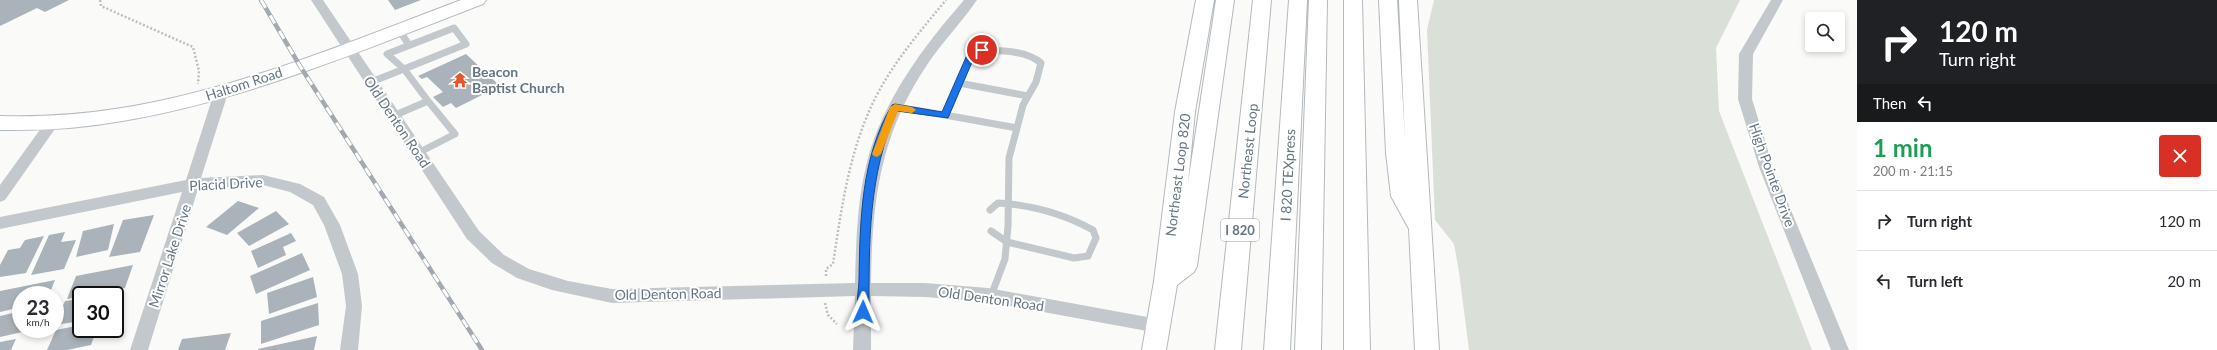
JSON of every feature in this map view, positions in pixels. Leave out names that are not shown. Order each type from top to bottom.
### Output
[{"type":"highway","name":"Northeast Loop","points":[[1228,350],[1262,0]]},
{"type":"highway","name":"I 820 TEXpress","points":[[1277,350],[1298,0]]},
{"type":"highway","name":"I 820 TEXpress","points":[[1308,350],[1318,0]]},
{"type":"highway","points":[[1353,0],[1357,350]]},
{"type":"main road","name":"Northeast Loop 820","points":[[1154,350],[1166,281],[1185,112],[1206,0]]},
{"type":"main road","points":[[1166,281],[1186,266],[1225,0]]},
{"type":"main road","points":[[1388,0],[1396,154],[1402,196],[1420,229]]},
{"type":"main road","points":[[1408,0],[1418,158],[1420,229],[1427,350]]},
{"type":"main road","name":"Haltom Road","points":[[0,124],[52,124],[128,115],[221,93],[348,49],[399,30],[466,2]]},
{"type":"street","name":"Old Denton Road","points":[[317,0],[473,236],[499,260],[530,276],[575,290],[612,296],[864,289],[925,290],[991,296],[1158,326]]},
{"type":"street","points":[[862,350],[864,241],[869,189],[878,147],[895,107],[923,59],[971,0]]},
{"type":"street","name":"High Pointe Drive","points":[[1777,0],[1746,54],[1745,99],[1766,167],[1840,350]]},
{"type":"street","name":"Mirror Lake Drive","points":[[139,350],[221,93]]},
{"type":"street","points":[[0,196],[52,124]]},
{"type":"street","name":"Placid Drive","points":[[0,223],[193,184],[263,180],[296,188],[319,201],[332,225],[350,274],[354,306],[349,350]]},
{"type":"lane","points":[[371,82],[404,69],[466,44],[454,28],[387,54],[404,69],[455,134],[418,153]]},
{"type":"lane","points":[[399,30],[409,45]]},
{"type":"lane","points":[[945,116],[971,55],[977,50],[1028,55],[1041,63],[1036,82],[1023,105],[1009,158],[1009,203],[1005,259],[991,296]]},
{"type":"lane","points":[[959,83],[1028,96]]},
{"type":"lane","points":[[393,116],[428,101]]},
{"type":"lane","points":[[895,107],[1017,128]]},
{"type":"lane","points":[[990,210],[998,203],[1009,203],[1066,217],[1084,224],[1093,230],[1096,238],[1088,256],[1074,258],[1007,242],[991,231]]},
{"type":"path","points":[[100,0],[100,6],[193,47],[199,71],[197,99]]},
{"type":"path","points":[[825,310],[832,321],[838,324]]},
{"type":"shaded area","points":[[1434,0],[1740,0],[1716,48],[1719,111],[1812,350],[1469,350],[1454,244],[1435,220],[1427,30]]},
{"type":"building","points":[[0,0],[69,0],[45,12],[37,8],[0,26]]},
{"type":"building","points":[[388,0],[421,0],[395,10]]},
{"type":"building","points":[[466,54],[500,86],[456,108],[451,103],[443,107],[433,97],[443,92],[427,77],[422,79],[418,76]]},
{"type":"building","points":[[238,201],[259,208],[227,235],[206,227]]},
{"type":"building","points":[[276,211],[289,224],[249,246],[237,233]]},
{"type":"building","points":[[154,215],[140,252],[109,257],[123,220]]},
{"type":"building","points":[[114,224],[108,250],[76,257],[83,231]]},
{"type":"building","points":[[65,232],[61,242],[76,240],[64,269],[31,275],[49,235]]},
{"type":"building","points":[[291,233],[296,241],[283,247],[286,255],[258,268],[251,251]]},
{"type":"building","points":[[44,236],[26,273],[0,277],[0,265],[8,250],[20,248],[25,240]]},
{"type":"building","points":[[302,253],[310,270],[256,294],[250,276]]},
{"type":"building","points":[[133,265],[125,288],[124,286],[72,286],[76,276]]},
{"type":"building","points":[[313,277],[317,297],[269,314],[267,293]]},
{"type":"building","points":[[55,280],[53,286],[25,286]]},
{"type":"building","points":[[72,286],[72,298],[67,299]]},
{"type":"building","points":[[12,289],[12,309],[0,312],[0,291]]},
{"type":"building","points":[[72,300],[72,322],[64,324],[64,303],[65,301]]},
{"type":"building","points":[[318,303],[319,325],[261,344],[261,321]]},
{"type":"building","points":[[12,313],[12,334],[0,337],[0,316]]},
{"type":"building","points":[[72,327],[72,338],[94,338],[91,345],[67,350],[47,350],[52,338],[64,338],[64,328]]},
{"type":"building","points":[[231,333],[225,350],[178,350],[182,339]]},
{"type":"building","points":[[317,336],[314,350],[258,350],[258,349]]},
{"type":"building","points":[[16,339],[11,350],[0,350],[0,342]]},
{"type":"railway","points":[[261,0],[300,66],[482,350]]},
{"type":"slow traffic","points":[[877,154],[878,147],[888,120],[895,107],[912,110]]},
{"type":"place","name":"Beacon Baptist Church","points":[[460,80]]},
{"type":"route","points":[[863,312],[864,241],[869,189],[878,147],[888,120],[895,107],[945,116],[971,55],[974,51],[982,50]]}]
